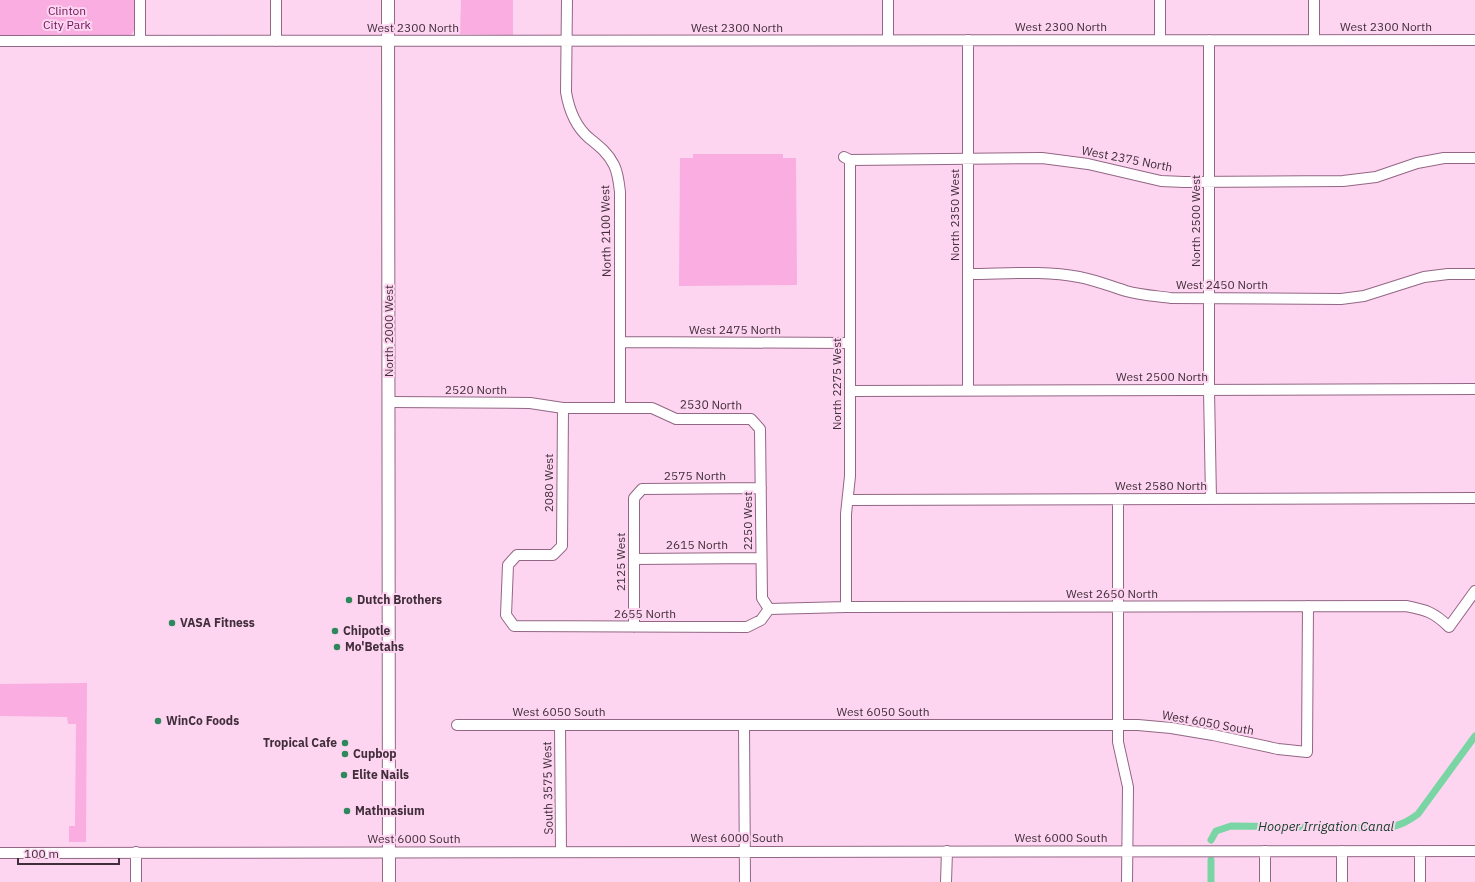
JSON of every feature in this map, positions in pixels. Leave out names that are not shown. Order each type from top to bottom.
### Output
[{"type":"main road","name":"North 2000 West","points":[[388,0],[389,882]]},
{"type":"street","points":[[140,0],[140,41]]},
{"type":"street","points":[[276,0],[276,41]]},
{"type":"street","name":"North 2100 West","points":[[567,0],[566,92],[568,106],[572,117],[579,128],[607,153],[619,178],[620,408]]},
{"type":"street","points":[[888,0],[888,40]]},
{"type":"street","points":[[1160,0],[1160,40]]},
{"type":"street","points":[[1314,0],[1314,40]]},
{"type":"street","name":"North 2350 West","points":[[968,40],[968,390]]},
{"type":"street","name":"North 2500 West","points":[[1209,40],[1209,390],[1211,498]]},
{"type":"street","name":"West 2300 North","points":[[0,41],[1475,40]]},
{"type":"street","name":"West 2375 North","points":[[847,159],[1042,158],[1088,164],[1161,181],[1209,182],[1343,181],[1376,177],[1417,163],[1444,158],[1475,158]]},
{"type":"street","name":"North 2275 West","points":[[846,607],[846,514],[850,476],[850,343],[847,159]]},
{"type":"street","name":"West 2450 North","points":[[968,274],[1051,274],[1078,277],[1148,296],[1171,298],[1341,298],[1364,296],[1424,277],[1448,274],[1475,274]]},
{"type":"street","name":"West 2475 North","points":[[620,342],[850,343]]},
{"type":"street","name":"West 2500 North","points":[[850,391],[1475,389]]},
{"type":"street","name":"2520 North","points":[[389,402],[530,403],[563,408]]},
{"type":"street","name":"2530 North","points":[[563,408],[652,408],[676,419],[751,419],[760,429]]},
{"type":"street","name":"2080 West","points":[[514,626],[506,615],[508,565],[517,555],[554,555],[562,546],[563,408]]},
{"type":"street","name":"2250 West","points":[[760,429],[762,598],[770,609]]},
{"type":"street","name":"2575 North","points":[[634,498],[642,489],[761,488]]},
{"type":"street","name":"2125 West","points":[[634,498],[634,627]]},
{"type":"street","name":"West 2580 North","points":[[848,500],[1475,498]]},
{"type":"street","points":[[1118,499],[1118,742],[1128,787],[1127,882]]},
{"type":"street","name":"2615 North","points":[[634,559],[761,558]]},
{"type":"street","name":"West 2650 North","points":[[770,609],[846,607],[1406,606],[1423,609],[1438,616],[1449,627],[1475,591]]},
{"type":"street","name":"West 6050 South","points":[[457,725],[1118,725],[1171,728],[1212,735],[1264,747],[1307,752],[1308,606]]},
{"type":"street","name":"2655 North","points":[[514,626],[747,627],[761,620],[770,609]]},
{"type":"street","name":"South 3575 West","points":[[560,725],[561,852]]},
{"type":"street","points":[[744,725],[745,882]]},
{"type":"street","points":[[946,882],[947,851]]},
{"type":"street","points":[[1265,882],[1266,851]]},
{"type":"street","points":[[1342,851],[1342,882]]},
{"type":"street","points":[[1420,851],[1420,882]]},
{"type":"street","name":"West 6000 South","points":[[0,853],[1475,851]]},
{"type":"street","points":[[136,852],[136,882]]},
{"type":"green space","name":"Clinton City Park","points":[[0,0],[134,0],[134,30],[132,34],[128,36],[0,35]]},
{"type":"green space","points":[[461,0],[513,0],[513,35],[460,34]]},
{"type":"green space","points":[[693,154],[783,154],[783,158],[796,158],[797,285],[679,286],[680,158],[693,158]]},
{"type":"green space","points":[[87,683],[86,842],[69,842],[69,826],[75,826],[76,724],[68,724],[67,717],[0,716],[0,684]]},
{"type":"waterway","name":"Hooper Irrigation Canal","points":[[1211,840],[1216,831],[1231,826],[1386,828],[1399,825],[1418,814],[1475,736]]},
{"type":"waterway","name":"Hooper Irrigation Canal","points":[[1211,860],[1211,882]]},
{"type":"place","name":"Dutch Brothers","points":[[349,600]]},
{"type":"place","name":"VASA Fitness","points":[[172,623]]},
{"type":"place","name":"Chipotle","points":[[335,631]]},
{"type":"place","name":"Mo'Betahs","points":[[337,647]]},
{"type":"place","name":"WinCo Foods","points":[[158,721]]},
{"type":"place","name":"Tropical Cafe","points":[[345,743]]},
{"type":"place","name":"Cupbop","points":[[345,754]]},
{"type":"place","name":"Elite Nails","points":[[344,775]]},
{"type":"place","name":"Mathnasium","points":[[347,811]]}]
